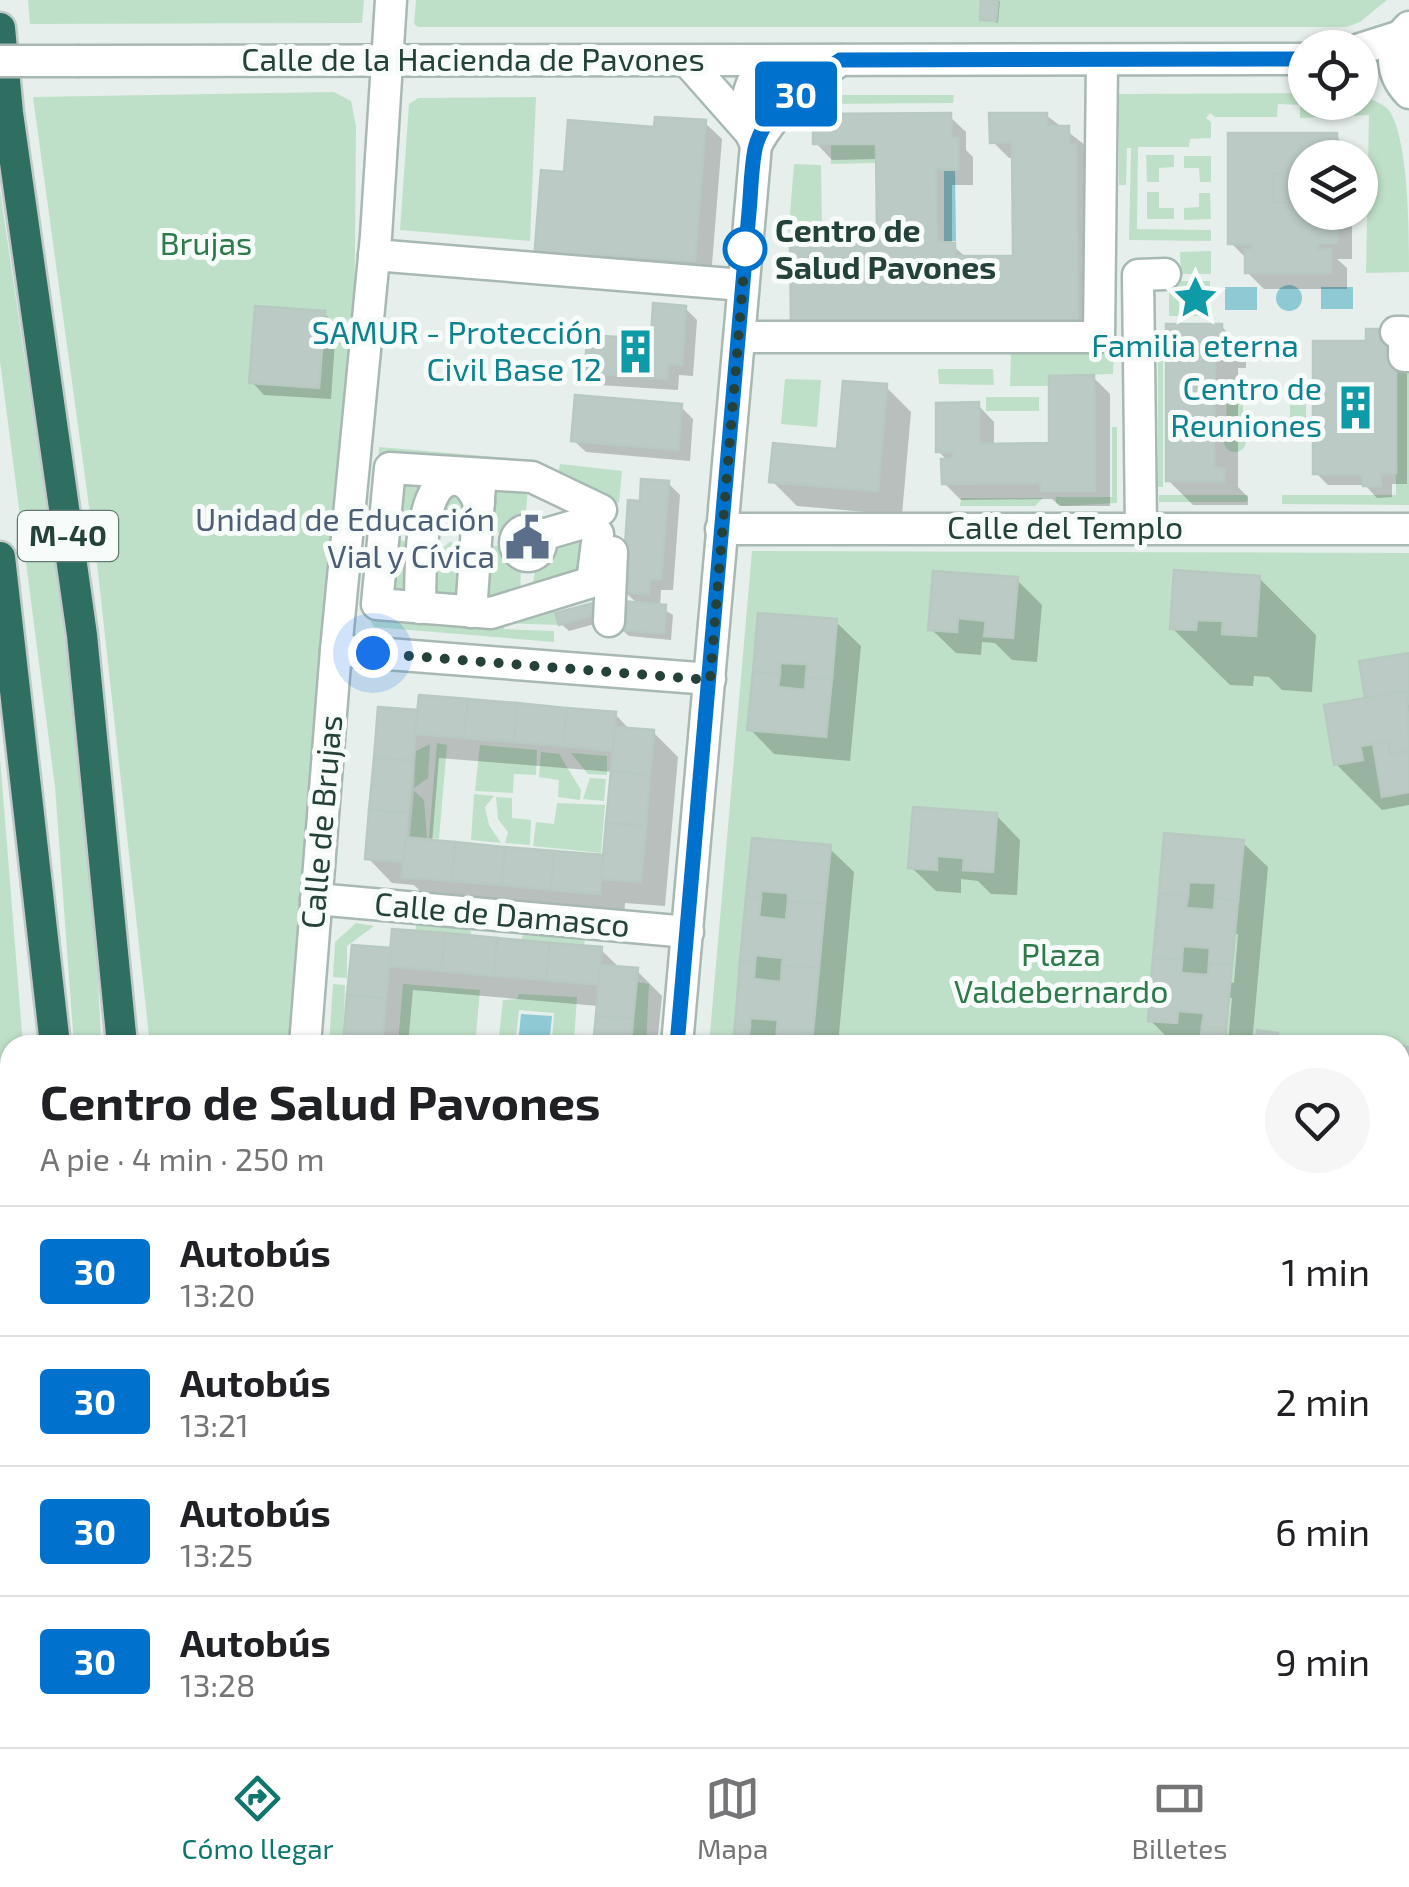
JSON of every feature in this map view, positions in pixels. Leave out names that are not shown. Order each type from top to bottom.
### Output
[{"type":"highway","name":"M-40","points":[[0,28],[8,113],[82,635],[121,1035]]},
{"type":"highway","name":"M-40","points":[[0,558],[54,1035]]},
{"type":"street","name":"Calle de Brujas","points":[[306,1035],[336,650],[375,246],[391,0]]},
{"type":"street","points":[[1378,42],[1405,31]]},
{"type":"street","points":[[1403,86],[1393,60],[1405,31]]},
{"type":"street","name":"Calle de la Hacienda de Pavones","points":[[0,61],[1102,63],[1288,59]]},
{"type":"street","points":[[687,60],[752,138]]},
{"type":"street","points":[[752,138],[813,77],[840,60]]},
{"type":"street","points":[[678,1035],[740,337],[752,138],[745,99],[751,79],[766,61],[776,81],[779,111]]},
{"type":"street","points":[[740,337],[1099,337],[1102,63]]},
{"type":"street","points":[[1378,74],[1403,86]]},
{"type":"street","points":[[375,246],[512,247]]},
{"type":"street","points":[[375,246],[743,284]]},
{"type":"street","points":[[1142,528],[1138,274],[1165,274]]},
{"type":"street","points":[[420,608],[417,532],[390,468],[480,488],[532,477],[600,523]]},
{"type":"street","points":[[522,603],[532,477]]},
{"type":"street","points":[[480,488],[461,480],[446,480],[436,488],[417,532],[376,604],[491,613],[592,582],[600,523]]},
{"type":"street","points":[[471,612],[480,488]]},
{"type":"street","points":[[417,532],[527,540],[600,523]]},
{"type":"street","points":[[600,523],[609,621]]},
{"type":"street","name":"Calle del Templo","points":[[722,529],[1409,529]]},
{"type":"street","points":[[336,650],[710,680]]},
{"type":"street","name":"Calle de Damasco","points":[[316,899],[688,932]]},
{"type":"green space","points":[[28,0],[364,0],[362,23],[30,24]]},
{"type":"green space","points":[[416,0],[1387,0],[1360,22],[1347,27],[418,27],[414,24]]},
{"type":"green space","name":"Brujas","points":[[334,92],[351,101],[356,126],[354,373],[298,1035],[149,1035],[98,572],[33,97]]},
{"type":"green space","points":[[1288,93],[1288,104],[1278,104],[1277,117],[1215,117],[1210,113],[1206,118],[1211,122],[1211,138],[1190,139],[1189,147],[1138,147],[1137,229],[1211,230],[1211,241],[1129,240],[1131,148],[1127,148],[1126,185],[1119,185],[1119,94]]},
{"type":"green space","points":[[832,95],[954,95],[953,103],[816,104]]},
{"type":"green space","points":[[536,97],[530,241],[400,230],[409,104],[418,98]]},
{"type":"green space","points":[[1378,103],[1389,110],[1401,142],[1409,272],[1366,273],[1367,230],[1378,230],[1378,140],[1369,140],[1369,120],[1378,120]]},
{"type":"green space","points":[[831,145],[875,145],[876,163],[831,164]]},
{"type":"green space","points":[[1146,155],[1174,155],[1174,167],[1159,168],[1159,182],[1147,182]]},
{"type":"green space","points":[[1184,156],[1211,156],[1211,182],[1200,182],[1199,168],[1184,168]]},
{"type":"green space","points":[[794,164],[821,165],[822,228],[863,227],[864,238],[788,238]]},
{"type":"green space","points":[[0,189],[75,723],[87,830],[100,1035],[73,1035],[55,787],[0,361]]},
{"type":"green space","points":[[1147,192],[1159,192],[1159,208],[1174,208],[1174,219],[1147,219]]},
{"type":"green space","points":[[1199,193],[1210,193],[1211,219],[1184,220],[1184,208],[1199,207]]},
{"type":"green space","points":[[1211,251],[1211,274],[1181,274],[1180,252]]},
{"type":"green space","points":[[1169,281],[1210,281],[1210,287],[1179,287],[1179,310],[1211,311],[1210,316],[1169,316]]},
{"type":"green space","points":[[1396,324],[1409,324],[1409,505],[1282,504],[1282,495],[1396,495]]},
{"type":"green space","points":[[1163,331],[1163,487],[1158,487],[1158,334]]},
{"type":"green space","points":[[1011,352],[1114,353],[1113,374],[1049,376],[1049,386],[1010,386]]},
{"type":"green space","points":[[938,369],[993,369],[994,385],[939,384]]},
{"type":"green space","points":[[785,379],[821,380],[817,427],[781,424]]},
{"type":"green space","points":[[1227,391],[1243,391],[1243,422],[1226,422]]},
{"type":"green space","points":[[1290,393],[1306,393],[1306,419],[1290,420]]},
{"type":"green space","points":[[986,397],[1039,397],[1039,411],[986,411]]},
{"type":"green space","points":[[1112,427],[1117,427],[1117,503],[1056,503],[1056,497],[1112,497]]},
{"type":"green space","points":[[1235,430],[1243,433],[1243,449],[1235,452],[1227,449],[1224,441],[1227,433]]},
{"type":"green space","points":[[379,447],[531,460],[530,468],[403,457],[377,500]]},
{"type":"green space","points":[[560,464],[622,471],[619,503],[558,475]]},
{"type":"green space","points":[[438,478],[425,512],[408,525],[395,524],[397,481]]},
{"type":"green space","points":[[491,484],[528,487],[525,523],[512,534],[490,532]]},
{"type":"green space","points":[[464,487],[473,530],[451,528],[438,513],[439,500]]},
{"type":"green space","points":[[1159,495],[1248,495],[1247,502],[1159,502]]},
{"type":"green space","points":[[961,498],[1043,498],[1035,506],[960,506]]},
{"type":"green space","points":[[587,527],[588,579],[532,594],[537,567],[546,550]]},
{"type":"green space","points":[[394,537],[408,543],[416,600],[389,598]]},
{"type":"green space","points":[[450,542],[471,544],[467,602],[431,602],[434,555]]},
{"type":"green space","points":[[487,545],[511,547],[521,556],[520,608],[482,606]]},
{"type":"green space","name":"Plaza Valdebernardo","points":[[752,551],[1409,553],[1409,1035],[710,1035]]},
{"type":"green space","points":[[548,609],[555,613],[559,625],[504,623],[504,629],[554,631],[554,642],[374,627],[367,614]]},
{"type":"green space","points":[[437,743],[447,745],[439,839],[429,838]]},
{"type":"green space","points":[[430,744],[428,778],[414,788],[416,751]]},
{"type":"green space","points":[[480,745],[537,750],[536,775],[514,774],[513,793],[475,791]]},
{"type":"green space","points":[[541,752],[559,754],[581,790],[580,800],[558,797],[559,780],[539,777]]},
{"type":"green space","points":[[571,753],[607,756],[607,775],[588,774]]},
{"type":"green space","points":[[0,757],[22,1035],[0,1035]]},
{"type":"green space","points":[[590,778],[606,779],[604,801],[583,799]]},
{"type":"green space","points":[[414,791],[424,800],[427,838],[410,836]]},
{"type":"green space","points":[[474,794],[494,796],[485,807],[489,825],[501,843],[471,840]]},
{"type":"green space","points":[[496,797],[512,798],[512,818],[531,820],[530,845],[505,843],[508,832],[498,819]]},
{"type":"green space","points":[[557,803],[605,805],[601,853],[533,846],[536,822],[554,824]]},
{"type":"green space","points":[[416,921],[469,926],[472,936],[416,931]]},
{"type":"green space","points":[[356,923],[374,926],[347,946],[347,978],[333,977],[335,942]]},
{"type":"green space","points":[[525,931],[578,935],[585,938],[584,946],[521,940]]},
{"type":"green space","points":[[637,982],[649,984],[646,1035],[632,1035]]},
{"type":"green space","points":[[333,984],[345,985],[343,1035],[330,1035]]},
{"type":"green space","points":[[403,984],[480,990],[476,1035],[399,1035]]},
{"type":"green space","points":[[519,994],[577,997],[574,1035],[552,1035],[554,1013],[519,1010],[516,1035],[499,1035],[503,1000],[517,999]]},
{"type":"water","points":[[944,171],[955,171],[956,241],[944,241]]},
{"type":"water","points":[[1289,285],[1298,289],[1302,298],[1298,307],[1289,311],[1280,307],[1276,298],[1280,289]]},
{"type":"water","points":[[1225,287],[1257,287],[1257,310],[1225,310]]},
{"type":"water","points":[[1321,287],[1353,287],[1353,309],[1321,309]]},
{"type":"water","points":[[521,1014],[552,1016],[550,1035],[519,1035]]},
{"type":"building","points":[[981,0],[998,0],[996,21],[980,20]]},
{"type":"building","points":[[951,113],[951,138],[958,138],[958,169],[936,169],[937,242],[955,243],[955,256],[1013,256],[1012,142],[990,143],[989,113],[1047,113],[1047,126],[1069,126],[1069,145],[1076,145],[1078,326],[791,329],[790,240],[877,239],[876,144],[813,144],[813,114]]},
{"type":"building","name":"Centro de Salud Pavones","points":[[655,117],[706,120],[695,261],[592,254],[591,264],[534,260],[541,170],[564,172],[568,120],[654,127]]},
{"type":"building","points":[[1228,133],[1337,133],[1337,140],[1288,140],[1288,230],[1337,230],[1337,243],[1318,243],[1318,250],[1331,249],[1331,273],[1245,273],[1245,249],[1253,250],[1253,244],[1228,244]]},
{"type":"building","points":[[1273,173],[1288,173],[1288,202],[1273,203]]},
{"type":"building","name":"SAMUR - Protección Civil Base 12","points":[[653,303],[686,306],[682,365],[668,364],[667,379],[585,373],[587,335],[651,339]]},
{"type":"building","points":[[255,306],[325,311],[319,388],[249,383]]},
{"type":"building","points":[[1166,324],[1222,324],[1222,344],[1215,344],[1214,467],[1224,469],[1224,481],[1166,481]]},
{"type":"building","name":"Centro de Reuniones","points":[[1366,329],[1379,329],[1379,342],[1396,341],[1396,473],[1381,473],[1381,486],[1363,486],[1362,474],[1313,474],[1313,341],[1366,341]]},
{"type":"building","points":[[1094,375],[1095,491],[1041,491],[1040,483],[942,484],[941,459],[953,459],[953,452],[936,452],[936,403],[979,402],[979,444],[1049,443],[1049,376]]},
{"type":"building","points":[[843,381],[887,384],[878,491],[769,482],[773,443],[837,449]]},
{"type":"building","points":[[575,395],[682,404],[678,450],[571,441]]},
{"type":"building","points":[[641,479],[669,481],[661,579],[650,579],[649,594],[622,592],[628,500],[640,501]]},
{"type":"building","points":[[1174,570],[1260,576],[1256,636],[1222,634],[1223,621],[1197,620],[1196,630],[1170,629]]},
{"type":"building","points":[[933,571],[1018,577],[1013,638],[984,636],[986,621],[958,618],[957,632],[928,630]]},
{"type":"building","points":[[621,601],[666,605],[664,633],[619,630]]},
{"type":"building","points":[[593,603],[596,614],[559,625],[555,613]]},
{"type":"building","points":[[758,613],[837,619],[832,679],[806,677],[807,664],[780,663],[780,674],[753,672]]},
{"type":"building","points":[[1409,653],[1409,705],[1407,691],[1365,698],[1359,661]]},
{"type":"building","points":[[753,672],[780,674],[778,687],[805,690],[806,677],[832,679],[826,737],[747,730]]},
{"type":"building","points":[[1407,691],[1409,751],[1390,754],[1388,742],[1360,746],[1363,760],[1334,765],[1324,705]]},
{"type":"building","points":[[419,695],[468,699],[464,738],[415,734]]},
{"type":"building","points":[[468,699],[517,703],[514,742],[464,738]]},
{"type":"building","points":[[517,703],[567,708],[563,746],[514,742]]},
{"type":"building","points":[[378,707],[417,710],[413,761],[374,758]]},
{"type":"building","points":[[567,708],[616,712],[613,751],[563,746]]},
{"type":"building","points":[[615,727],[654,730],[650,775],[611,771]]},
{"type":"building","points":[[1388,742],[1390,754],[1409,751],[1409,792],[1382,797],[1373,744]]},
{"type":"building","points":[[374,758],[413,761],[408,813],[369,810]]},
{"type":"building","points":[[611,771],[650,775],[646,826],[606,823]]},
{"type":"building","points":[[913,807],[997,813],[993,872],[963,870],[964,858],[937,856],[937,870],[908,868]]},
{"type":"building","points":[[369,810],[408,813],[404,862],[365,859]]},
{"type":"building","points":[[606,823],[646,826],[641,882],[601,879]]},
{"type":"building","points":[[1164,833],[1244,840],[1238,901],[1215,898],[1216,883],[1189,882],[1188,896],[1159,893]]},
{"type":"building","points":[[406,838],[455,842],[452,881],[402,877]]},
{"type":"building","points":[[752,838],[831,845],[825,904],[788,901],[788,893],[761,891],[761,898],[746,897]]},
{"type":"building","points":[[455,842],[505,847],[501,885],[452,881]]},
{"type":"building","points":[[505,847],[554,851],[551,890],[501,885]]},
{"type":"building","points":[[554,851],[603,855],[600,894],[551,890]]},
{"type":"building","points":[[1159,893],[1188,896],[1186,908],[1214,910],[1215,898],[1238,901],[1232,965],[1209,963],[1210,948],[1183,946],[1182,960],[1153,958]]},
{"type":"building","points":[[746,897],[761,898],[759,917],[786,920],[788,901],[825,904],[819,968],[782,965],[783,958],[756,955],[755,962],[740,961]]},
{"type":"building","points":[[392,929],[445,933],[441,971],[389,966]]},
{"type":"building","points":[[445,933],[497,938],[494,976],[441,971]]},
{"type":"building","points":[[497,938],[550,943],[546,980],[494,976]]},
{"type":"building","points":[[550,943],[602,947],[599,985],[546,980]]},
{"type":"building","points":[[352,945],[391,948],[386,998],[347,995]]},
{"type":"building","points":[[1153,958],[1182,960],[1181,973],[1208,975],[1209,963],[1232,965],[1226,1028],[1202,1026],[1204,1013],[1178,1011],[1177,1023],[1148,1021]]},
{"type":"building","points":[[740,961],[755,962],[754,979],[781,982],[782,965],[819,968],[813,1032],[777,1029],[778,1020],[750,1018],[750,1026],[735,1025]]},
{"type":"building","points":[[600,965],[638,968],[633,1019],[596,1016]]},
{"type":"building","points":[[347,995],[386,998],[383,1035],[344,1035]]},
{"type":"building","points":[[596,1016],[633,1019],[632,1035],[594,1035]]},
{"type":"building","points":[[735,1025],[750,1026],[749,1035],[734,1035]]},
{"type":"building","points":[[1202,1026],[1226,1028],[1226,1035],[1201,1035]]},
{"type":"building","points":[[777,1029],[813,1032],[813,1035],[777,1035]]},
{"type":"building","points":[[1257,1030],[1278,1035],[1257,1035]]},
{"type":"bus line","name":"30","points":[[678,1035],[749,212],[756,145],[768,123],[813,77],[840,60],[1102,63],[1288,59]]},
{"type":"place","name":"Centro de Salud Pavones","points":[[745,249]]},
{"type":"place","name":"Familia eterna","points":[[1195,298]]},
{"type":"place","name":"SAMUR - Protección Civil Base 12","points":[[635,351]]},
{"type":"place","name":"Centro de Reuniones","points":[[1355,407]]},
{"type":"place","name":"Unidad de Educación Vial y Cívica","points":[[528,538]]},
{"type":"route","points":[[373,653],[710,680],[746,245],[745,249]]}]
